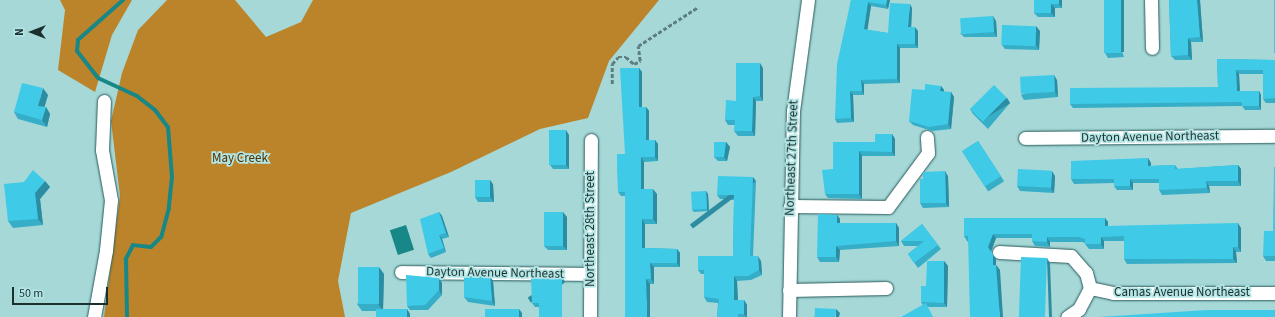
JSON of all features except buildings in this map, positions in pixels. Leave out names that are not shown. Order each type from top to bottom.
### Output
[{"type":"street","name":"Northeast 27th Street","points":[[789,317],[790,206],[795,83],[808,0]]},
{"type":"street","points":[[1151,0],[1152,48]]},
{"type":"street","points":[[94,317],[106,250],[111,200],[102,150],[104,101]]},
{"type":"street","name":"Dayton Avenue Northeast","points":[[1025,138],[1275,136]]},
{"type":"street","points":[[790,206],[888,207],[928,154],[927,137]]},
{"type":"street","name":"Northeast 28th Street","points":[[590,317],[591,140]]},
{"type":"street","points":[[999,252],[1071,256],[1086,273],[1090,288],[1079,309],[1067,317]]},
{"type":"street","name":"Dayton Avenue Northeast","points":[[401,272],[590,274]]},
{"type":"street","points":[[789,290],[886,288]]},
{"type":"street","name":"Camas Avenue Northeast","points":[[1090,288],[1113,293],[1275,293]]},
{"type":"path","points":[[612,84],[612,64],[618,57],[626,57],[634,64],[640,61],[638,46],[698,6]]},
{"type":"green space","points":[[60,0],[132,0],[112,35],[95,92],[58,70],[65,10]]},
{"type":"green space","name":"May Creek","points":[[167,0],[235,0],[266,37],[301,22],[313,0],[659,0],[609,61],[588,118],[540,129],[451,172],[351,213],[338,281],[345,317],[104,317],[120,196],[111,121],[122,73],[138,30]]},
{"type":"water","points":[[406,225],[414,250],[398,255],[390,230]]},
{"type":"waterway","name":"May Creek","points":[[123,0],[78,40],[77,51],[98,78],[137,96],[155,110],[168,127],[172,177],[169,208],[161,237],[151,247],[133,245],[126,259],[127,317]]}]
